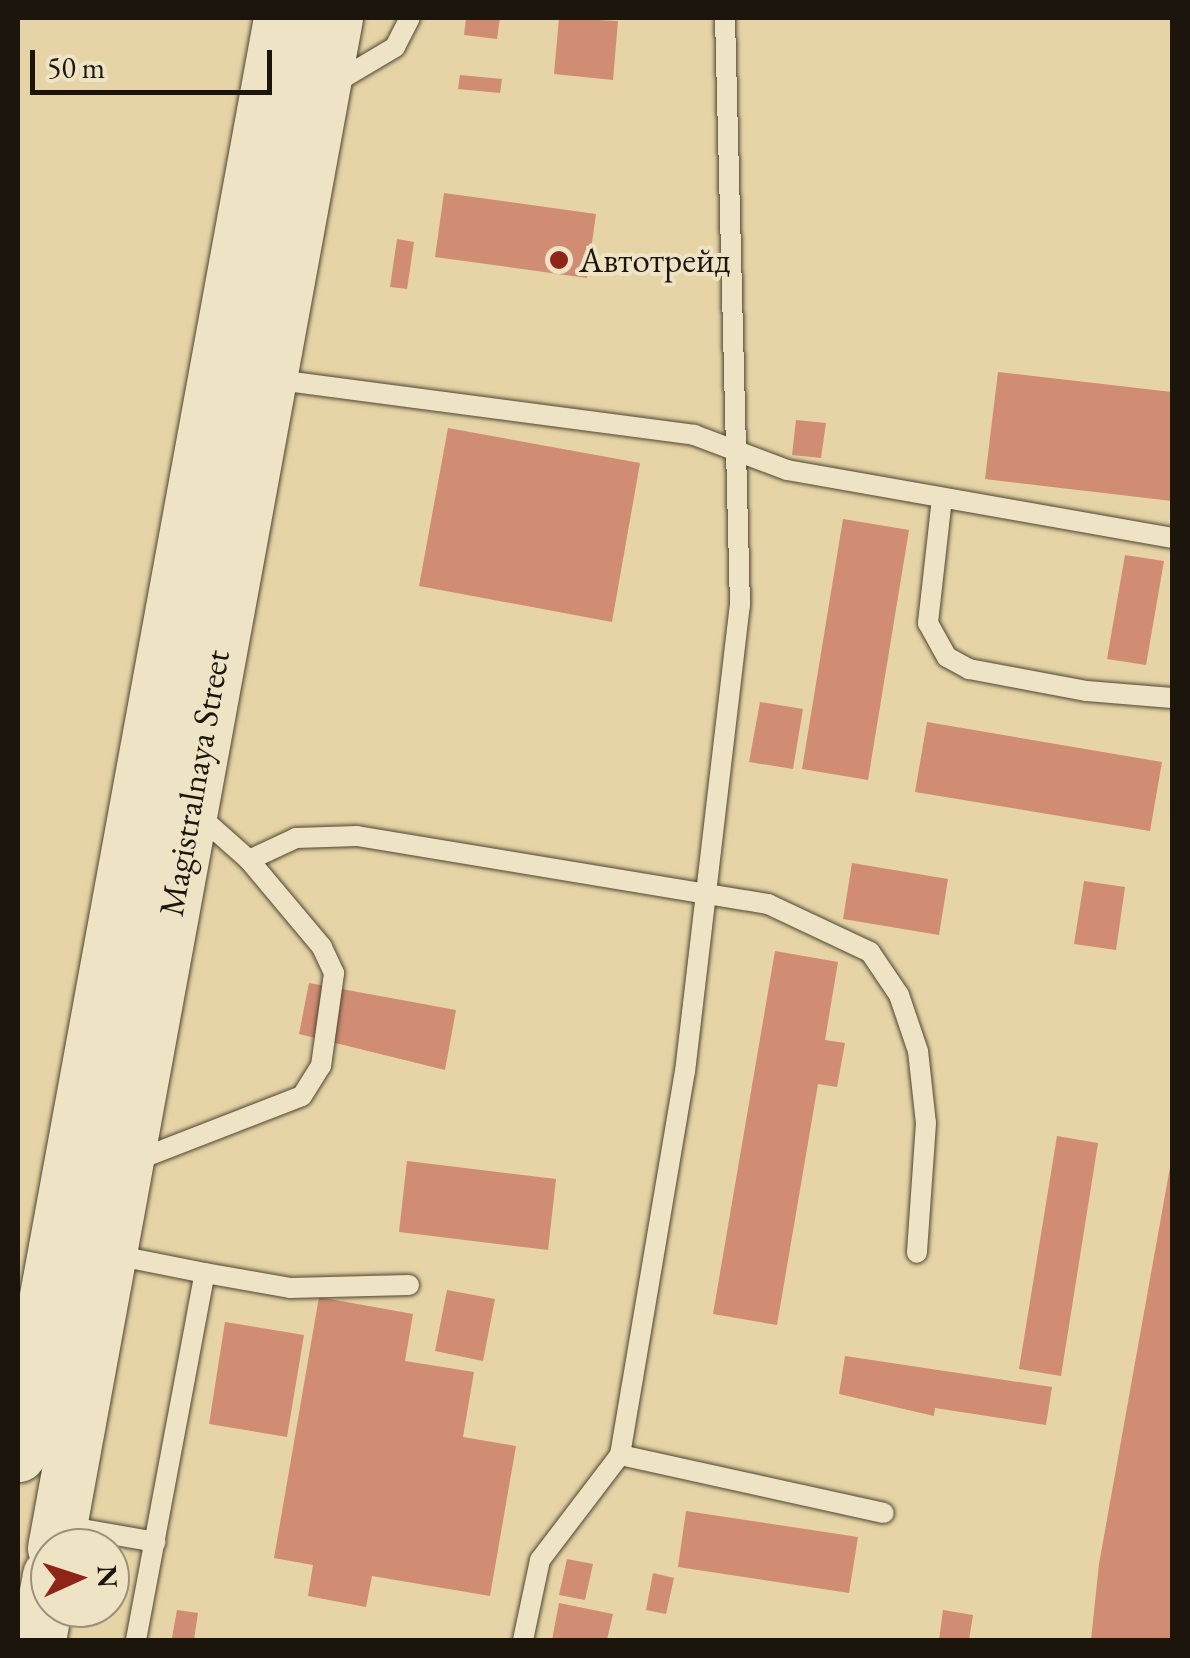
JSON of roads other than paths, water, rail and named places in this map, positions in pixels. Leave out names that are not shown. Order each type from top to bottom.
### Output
[{"type":"main road","name":"Magistralnaya Street","points":[[18,1454],[280,18]]},
{"type":"main road","name":"Magistralnaya Street","points":[[59,1528],[335,18]]},
{"type":"lane","points":[[322,90],[395,48],[410,18]]},
{"type":"lane","points":[[523,1640],[540,1560],[620,1455],[685,1072],[703,890],[740,606],[740,447],[725,18]]},
{"type":"lane","points":[[268,379],[740,447],[787,470],[1172,538]]},
{"type":"lane","points":[[942,498],[928,622],[947,657],[1070,688],[1172,698]]},
{"type":"lane","points":[[124,1165],[302,1096],[320,1066],[334,972],[322,947],[250,860],[190,807]]},
{"type":"lane","points":[[250,860],[327,833],[654,889],[703,890],[820,923],[870,952],[899,994],[918,1050],[926,1123],[918,1254]]},
{"type":"lane","points":[[108,1254],[290,1288],[408,1286]]},
{"type":"lane","points":[[136,1640],[205,1272]]},
{"type":"lane","points":[[620,1455],[884,1512]]},
{"type":"lane","points":[[130,1544],[156,1542]]},
{"type":"place","name":"Автотрейд","points":[[559,260]]}]
